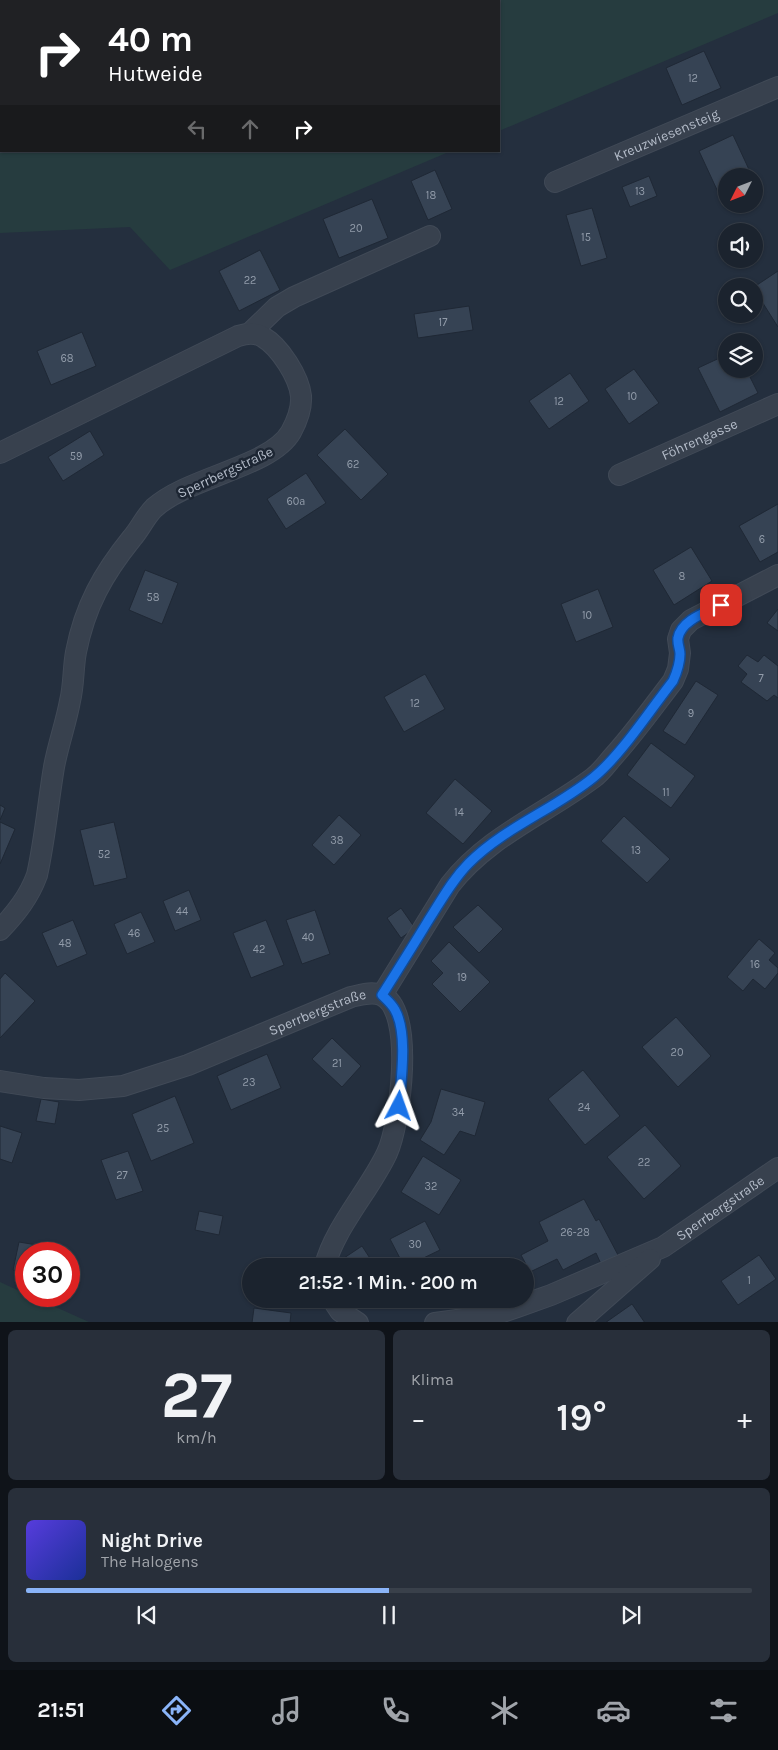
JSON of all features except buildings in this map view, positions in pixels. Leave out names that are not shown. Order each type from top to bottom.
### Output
[{"type":"street","name":"Kreuzwiesensteig","points":[[555,182],[778,87]]},
{"type":"street","points":[[0,453],[238,336],[250,333],[276,307],[294,297],[430,236]]},
{"type":"street","name":"Sperrbergstraße","points":[[0,930],[24,904],[37,875],[54,766],[71,699],[76,651],[89,606],[98,586],[155,507],[184,489],[250,462],[284,443],[300,413],[301,396],[296,376],[277,350],[264,337],[250,333]]},
{"type":"street","name":"Föhrengasse","points":[[619,475],[778,404]]},
{"type":"street","points":[[382,995],[460,872],[494,842],[595,776],[622,748],[673,681],[678,669],[680,653],[678,639],[682,630],[692,620],[778,575]]},
{"type":"street","name":"Sperrbergstraße","points":[[0,1081],[44,1088],[79,1090],[123,1086],[188,1065],[351,997],[373,993],[382,995],[395,1008],[399,1019],[401,1035],[402,1059],[399,1106],[394,1133],[383,1161],[344,1225],[328,1258]]},
{"type":"street","name":"Sperrbergstraße","points":[[577,1322],[663,1247],[778,1168]]},
{"type":"street","name":"Sperrbergstraße","points":[[435,1322],[494,1315],[551,1295],[663,1247]]},
{"type":"street","points":[[338,1308],[358,1322]]},
{"type":"green space","points":[[500,0],[778,0],[778,13],[500,131]]},
{"type":"green space","points":[[0,152],[449,152],[170,270],[130,227],[0,233]]},
{"type":"green space","points":[[0,1282],[15,1289],[15,1307],[56,1307],[89,1322],[0,1322]]},
{"type":"route","points":[[399,1106],[402,1059],[399,1019],[395,1008],[382,995],[450,885],[471,861],[494,842],[577,790],[595,776],[622,748],[673,681],[678,669],[680,653],[678,639],[682,630],[692,620],[721,605]]}]
